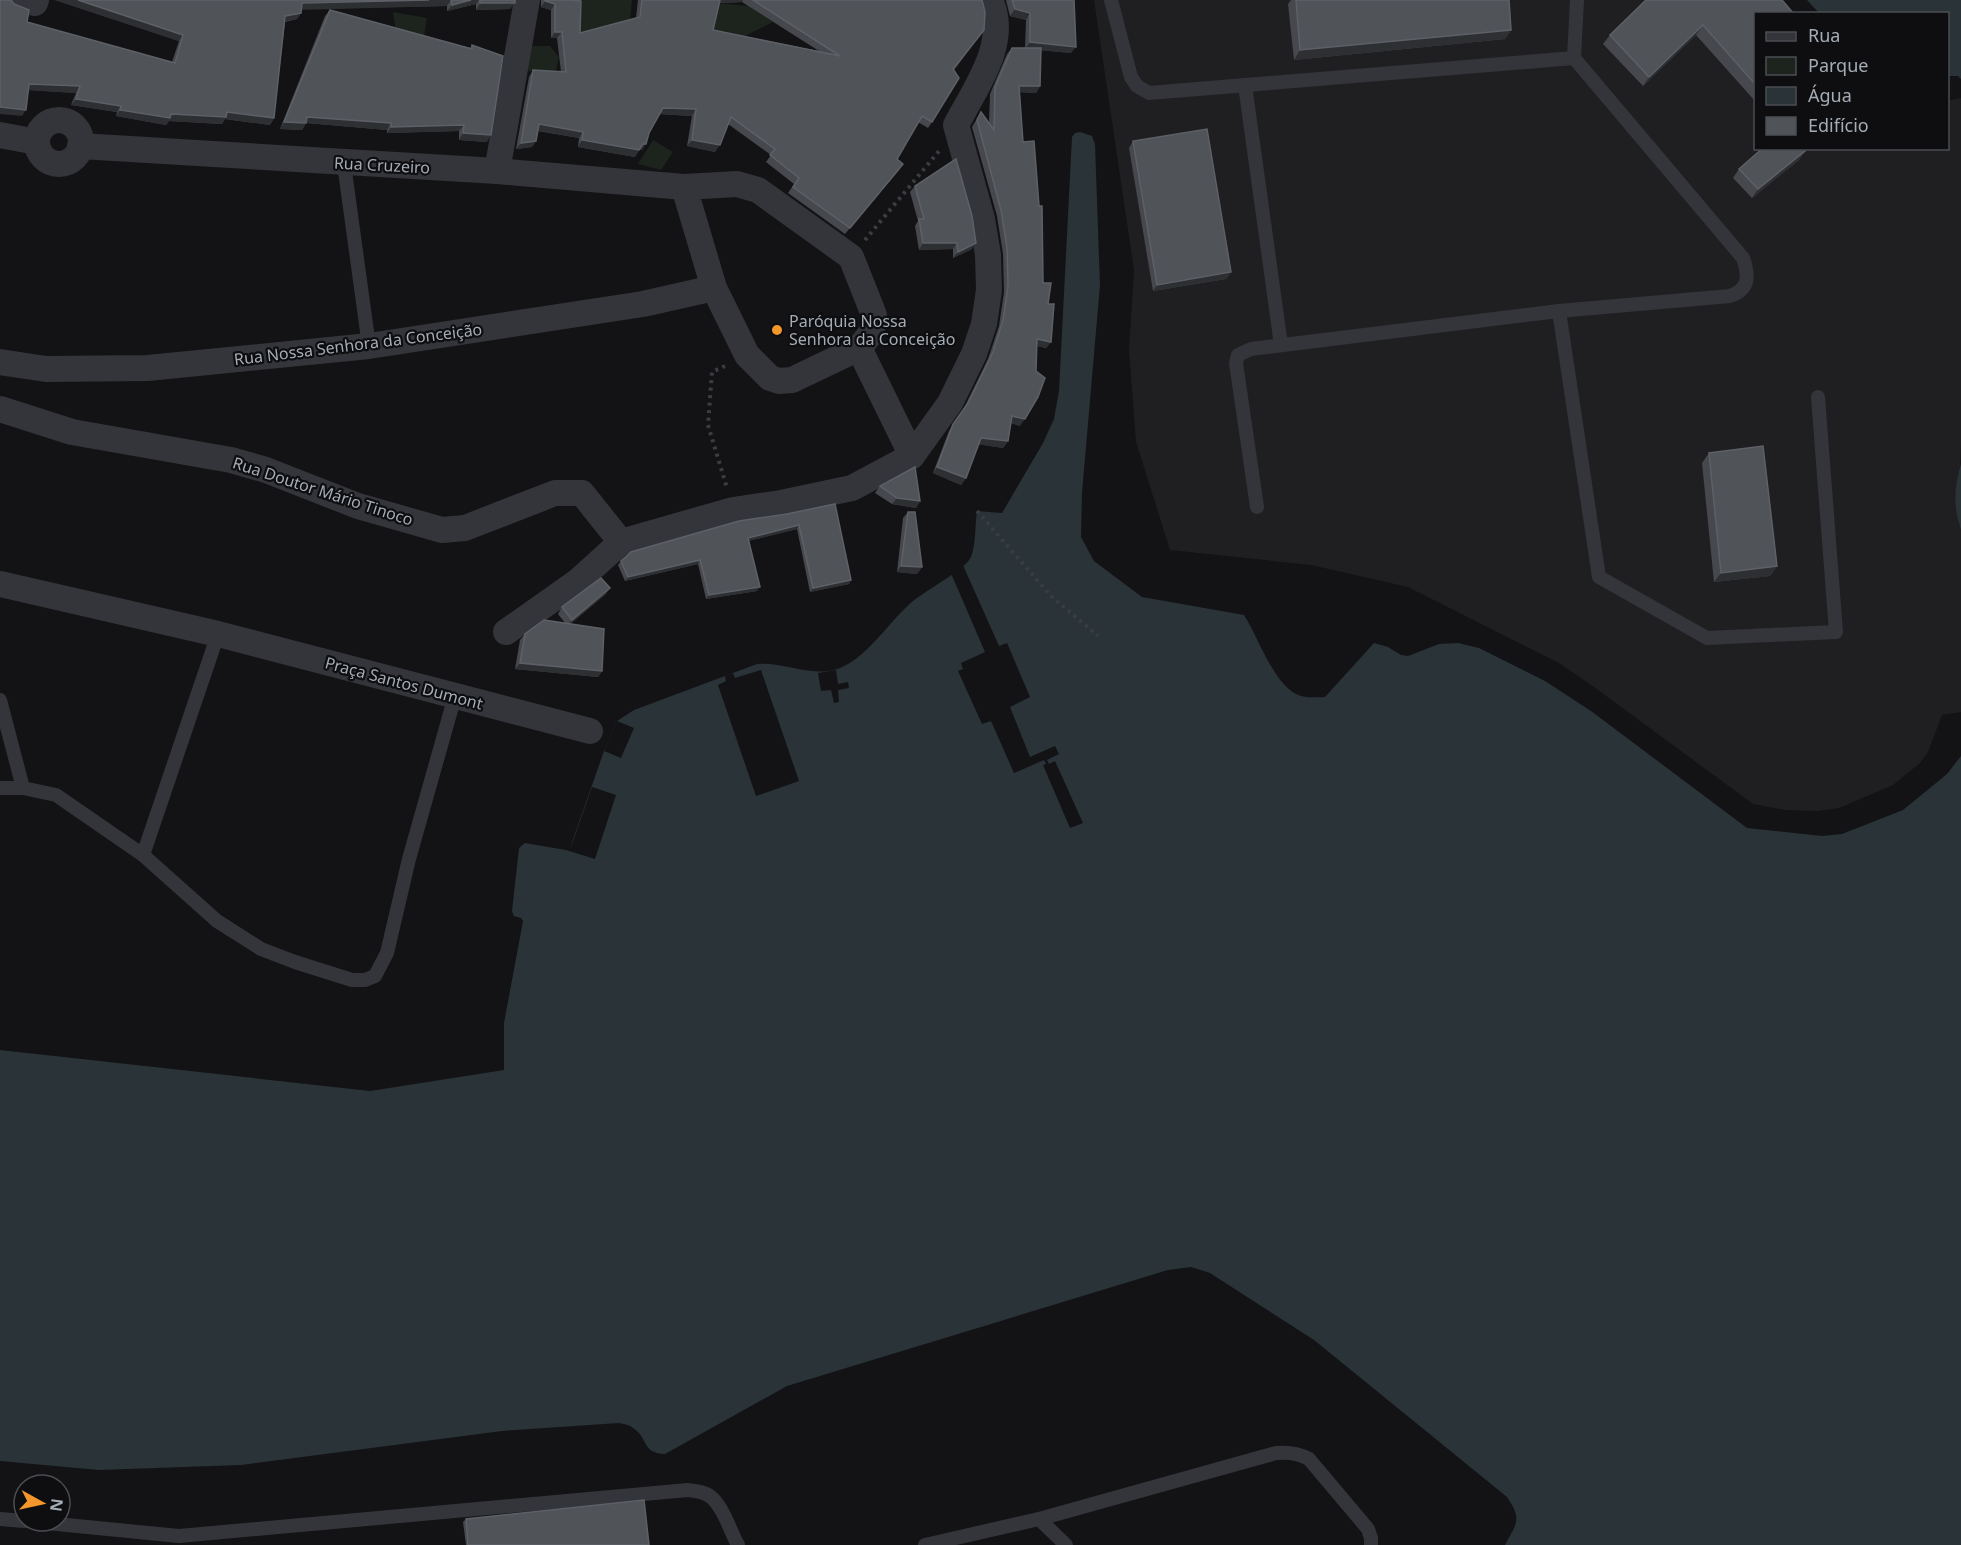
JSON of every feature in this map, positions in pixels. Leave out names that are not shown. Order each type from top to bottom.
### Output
[{"type":"street","points":[[21,0],[35,3],[36,0]]},
{"type":"street","points":[[497,171],[527,0]]},
{"type":"street","points":[[506,632],[576,582],[621,543],[734,510],[852,488],[912,456],[950,403],[974,354],[984,324],[989,290],[988,255],[982,219],[956,125],[993,51],[996,34],[993,10]]},
{"type":"street","name":"Rua Cruzeiro","points":[[0,135],[37,142],[43,158],[54,164],[62,164],[74,158],[80,146],[344,164],[497,171],[684,187],[737,184],[758,190],[851,257]]},
{"type":"street","points":[[684,187],[714,288],[747,355],[770,378],[792,380],[859,348],[872,332],[874,315],[851,257]]},
{"type":"street","name":"Rua Nossa Senhora da Conceição","points":[[0,362],[46,369],[148,368],[369,346],[643,304],[714,288]]},
{"type":"street","points":[[859,348],[912,456]]},
{"type":"street","name":"Rua Doutor Mário Tinoco","points":[[0,409],[72,432],[231,460],[266,470],[358,506],[442,530],[472,525],[555,493],[582,493],[621,543]]},
{"type":"street","name":"Praça Santos Dumont","points":[[0,584],[218,634],[590,731]]},
{"type":"lane","points":[[1112,0],[1131,77],[1137,86],[1149,93],[1574,57]]},
{"type":"lane","points":[[1257,507],[1236,363],[1238,355],[1243,351],[1559,311],[1730,296],[1739,293],[1746,285],[1748,276],[1743,258],[1574,57],[1576,0]]},
{"type":"lane","points":[[1245,85],[1281,345]]},
{"type":"lane","points":[[344,164],[369,346]]},
{"type":"lane","points":[[1559,311],[1599,577],[1707,638],[1836,632],[1818,397]]},
{"type":"lane","points":[[143,855],[218,634]]},
{"type":"lane","points":[[0,788],[23,788],[56,795],[143,855],[216,921],[261,949],[352,980],[365,980],[375,976],[387,953],[409,859],[455,696]]},
{"type":"lane","points":[[0,700],[5,739],[23,788]]},
{"type":"lane","points":[[925,1545],[1039,1519],[1286,1452],[1309,1460],[1368,1529],[1371,1545]]},
{"type":"lane","points":[[72,1527],[179,1540],[688,1490],[702,1492],[711,1498],[738,1545]]},
{"type":"lane","points":[[1039,1519],[1066,1545]]},
{"type":"path","points":[[851,257],[938,153],[956,125]]},
{"type":"path","points":[[734,510],[708,424],[712,372],[747,355]]},
{"type":"path","points":[[977,512],[1050,596],[1098,636]]},
{"type":"shaded area","points":[[1094,0],[1780,0],[1759,12],[1754,12],[1754,150],[1949,150],[1949,101],[1961,98],[1961,445],[1958,523],[1961,530],[1961,712],[1942,715],[1928,752],[1920,763],[1893,785],[1839,808],[1817,811],[1786,810],[1753,804],[1559,663],[1408,587],[1311,565],[1170,550],[1136,442],[1129,350],[1134,270]]},
{"type":"green space","points":[[582,0],[632,0],[627,53],[578,56]]},
{"type":"green space","points":[[717,3],[748,6],[773,22],[735,41],[714,40],[711,25]]},
{"type":"green space","points":[[393,12],[427,18],[424,36],[396,32]]},
{"type":"green space","points":[[526,46],[550,46],[559,57],[555,75],[523,70]]},
{"type":"green space","points":[[653,140],[673,152],[661,170],[638,164]]},
{"type":"water","points":[[1807,0],[1961,0],[1961,79],[1958,76],[1949,76],[1949,12],[1818,12]]},
{"type":"water","points":[[1080,132],[1092,136],[1095,144],[1100,285],[1082,493],[1081,537],[1094,561],[1142,597],[1244,615],[1275,673],[1292,691],[1304,697],[1325,697],[1374,643],[1408,656],[1439,644],[1458,643],[1479,648],[1545,681],[1591,711],[1747,828],[1822,836],[1842,834],[1903,810],[1947,774],[1961,756],[1961,1545],[1505,1545],[1516,1521],[1515,1511],[1507,1497],[1314,1340],[1210,1273],[1191,1267],[1168,1270],[787,1386],[665,1454],[652,1451],[638,1432],[630,1426],[619,1423],[502,1431],[241,1465],[99,1470],[0,1461],[0,1050],[370,1091],[504,1070],[504,1023],[523,921],[514,916],[512,911],[519,848],[525,843],[566,850],[570,848],[617,721],[634,710],[757,664],[814,671],[834,670],[845,666],[866,650],[913,601],[968,562],[974,547],[977,511],[1002,513],[1043,443],[1054,419],[1059,391],[1072,137],[1075,133]]},
{"type":"water","points":[[1961,464],[1961,530],[1955,497]]},
{"type":"pier","points":[[962,563],[999,646],[1007,643],[1030,697],[1010,707],[1030,757],[1055,746],[1059,754],[1047,760],[1049,764],[1055,761],[1083,823],[1070,828],[1043,765],[1046,764],[1044,760],[1014,773],[991,721],[982,724],[958,671],[963,669],[961,663],[985,652],[950,571]]},
{"type":"pier","points":[[761,670],[799,781],[756,796],[718,685],[726,681],[725,676],[733,673],[735,678]]},
{"type":"pier","points":[[836,670],[838,684],[848,682],[849,688],[838,690],[839,702],[834,703],[831,690],[821,691],[818,673]]},
{"type":"pier","points":[[617,721],[634,728],[621,758],[604,751]]},
{"type":"pier","points":[[592,787],[616,795],[595,859],[566,850],[572,844]]},
{"type":"building","points":[[0,0],[11,0],[14,4],[29,10],[27,22],[175,63],[183,35],[78,0],[429,0],[302,3],[301,13],[285,16],[274,118],[227,112],[226,117],[171,114],[170,118],[120,110],[121,106],[76,99],[80,86],[29,84],[26,110],[0,107]]},
{"type":"building","points":[[451,0],[471,0],[452,5]]},
{"type":"building","points":[[480,0],[515,0],[515,3],[480,3]]},
{"type":"building","points":[[545,0],[581,1],[580,33],[640,17],[642,0],[720,0],[713,30],[840,56],[753,0],[982,0],[985,12],[984,30],[953,69],[959,78],[932,122],[922,116],[897,159],[903,164],[850,228],[793,187],[799,178],[770,155],[775,149],[731,117],[720,145],[692,140],[696,109],[663,108],[649,133],[646,144],[643,144],[639,150],[582,140],[583,132],[539,124],[536,141],[521,143],[533,70],[566,72],[562,32],[555,32],[555,4]]},
{"type":"building","points":[[1012,0],[1074,0],[1076,47],[1030,42],[1030,13],[1015,9]]},
{"type":"building","points":[[1296,0],[1509,0],[1511,30],[1300,50]]},
{"type":"building","points":[[1646,0],[1782,0],[1792,12],[1754,12],[1754,83],[1703,25],[1649,77],[1610,35]]},
{"type":"building","points":[[330,10],[472,49],[472,45],[503,56],[491,135],[463,133],[464,125],[391,127],[391,123],[307,117],[306,123],[284,122]]},
{"type":"building","points":[[1012,48],[1041,48],[1040,86],[1019,86],[1023,142],[1034,141],[1039,206],[1042,206],[1043,283],[1051,283],[1048,304],[1054,304],[1051,342],[1037,339],[1036,371],[1045,378],[1038,397],[1025,419],[1012,416],[1008,441],[981,438],[966,478],[937,467],[953,424],[968,403],[993,352],[1003,320],[1008,286],[1007,248],[1001,210],[977,120],[981,112],[994,130],[995,87]]},
{"type":"building","points":[[1207,129],[1231,272],[1157,285],[1133,141]]},
{"type":"building","points":[[1761,150],[1805,151],[1758,189],[1739,169]]},
{"type":"building","points":[[956,159],[972,216],[976,243],[958,252],[957,243],[923,243],[919,219],[924,219],[915,186]]},
{"type":"building","points":[[1763,446],[1777,566],[1721,573],[1709,453]]},
{"type":"building","points":[[915,467],[920,501],[897,498],[880,486]]},
{"type":"building","points":[[835,504],[851,580],[813,588],[799,525],[748,538],[760,587],[709,595],[700,560],[628,577],[621,561],[631,552],[739,521]]},
{"type":"building","points":[[908,512],[915,512],[922,567],[901,566]]},
{"type":"building","points":[[601,578],[610,588],[572,620],[562,607]]},
{"type":"building","points":[[544,620],[604,629],[602,671],[520,663],[525,634]]},
{"type":"building","points":[[644,1500],[649,1545],[468,1545],[466,1519]]},
{"type":"place","name":"Paróquia Nossa Senhora da Conceição","points":[[777,330]]}]
